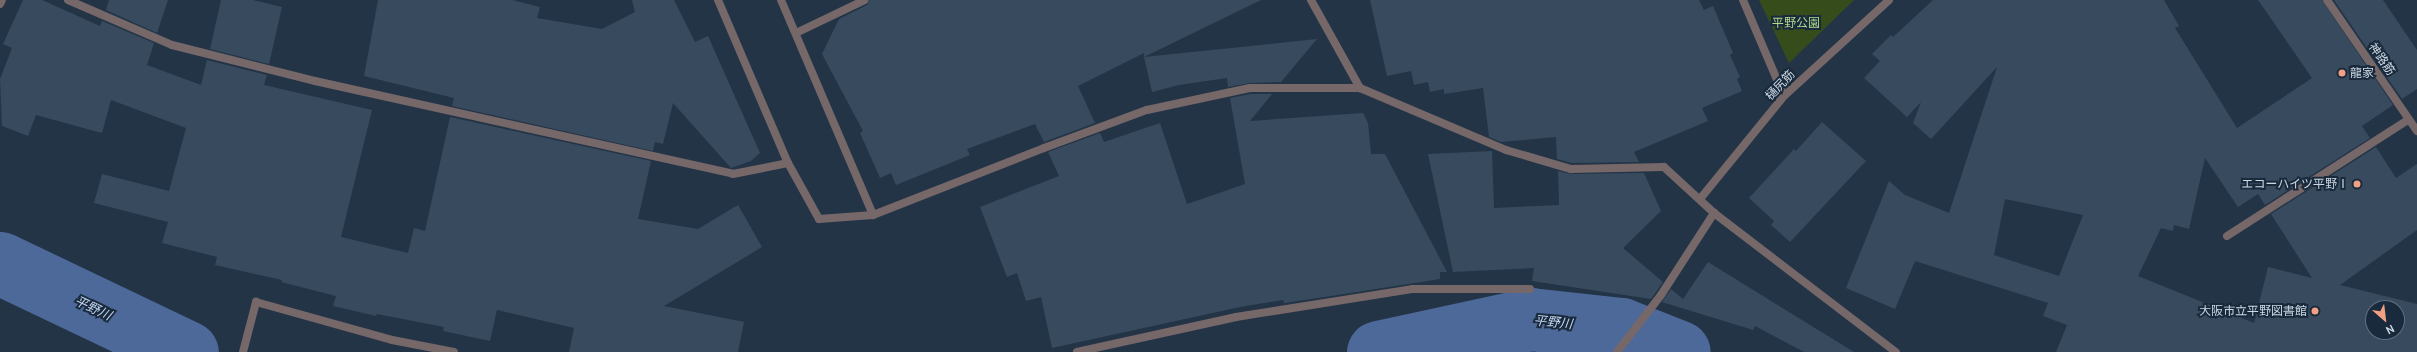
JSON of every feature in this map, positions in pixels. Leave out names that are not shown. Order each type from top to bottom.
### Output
[{"type":"street","points":[[0,4],[2,0]]},
{"type":"street","points":[[68,0],[172,45],[315,81],[732,174],[788,163]]},
{"type":"street","points":[[718,0],[788,163],[818,219],[873,216],[1044,148],[1147,110],[1250,88],[1360,88],[1506,150],[1571,169],[1664,167],[1714,213],[1896,352]]},
{"type":"street","points":[[781,0],[873,216]]},
{"type":"street","points":[[796,33],[865,0]]},
{"type":"street","points":[[1311,0],[1360,88]]},
{"type":"street","points":[[1743,0],[1784,96]]},
{"type":"street","name":"樋尻筋","points":[[1700,199],[1784,96],[1890,0]]},
{"type":"street","name":"神路筋","points":[[2327,0],[2417,131]]},
{"type":"street","points":[[2227,236],[2409,119]]},
{"type":"street","points":[[1617,352],[1661,294],[1714,213]]},
{"type":"street","points":[[1077,352],[1236,317],[1412,289],[1530,290]]},
{"type":"street","points":[[243,352],[256,302],[392,340],[454,352]]},
{"type":"green space","name":"平野公園","points":[[1759,0],[1854,0],[1789,63]]},
{"type":"building","points":[[23,0],[42,0],[100,26],[102,21],[154,43],[147,65],[201,85],[207,60],[267,75],[264,85],[372,110],[341,237],[408,253],[414,228],[425,231],[450,117],[651,161],[638,219],[698,229],[738,205],[762,247],[664,306],[744,322],[738,352],[569,352],[574,328],[497,310],[490,341],[443,331],[444,327],[377,314],[376,316],[333,306],[336,296],[281,282],[282,280],[215,265],[217,257],[162,243],[168,222],[94,203],[102,174],[169,191],[186,128],[111,100],[102,133],[36,115],[28,136],[2,126],[0,79],[12,48],[3,44]]},
{"type":"building","points":[[109,0],[168,0],[157,33],[106,10]]},
{"type":"building","points":[[221,0],[253,0],[282,7],[269,64],[210,49]]},
{"type":"building","points":[[378,0],[512,0],[540,7],[537,18],[602,29],[635,12],[632,0],[674,0],[695,42],[708,36],[760,153],[751,161],[731,168],[673,103],[663,144],[655,142],[653,151],[452,106],[454,98],[364,76]]},
{"type":"building","points":[[870,0],[1261,0],[1144,57],[1144,53],[1078,86],[1095,123],[1044,142],[1035,124],[967,149],[970,155],[896,185],[891,173],[880,178],[860,133],[863,131],[822,54],[839,19],[867,5]]},
{"type":"building","points":[[1370,0],[1699,0],[1704,10],[1713,6],[1733,53],[1730,55],[1740,77],[1737,79],[1742,91],[1702,108],[1708,121],[1634,152],[1639,162],[1572,163],[1557,159],[1556,137],[1501,142],[1489,137],[1483,88],[1444,94],[1444,89],[1430,92],[1428,82],[1414,85],[1411,71],[1387,76]]},
{"type":"building","points":[[1933,0],[2164,0],[2179,26],[2175,28],[2237,128],[2312,78],[2258,0],[2322,0],[2393,105],[2362,126],[2370,138],[2265,205],[2258,194],[2238,207],[2205,158],[2189,229],[2174,225],[2173,231],[2161,228],[2138,276],[2254,323],[2268,267],[2312,278],[2271,214],[2376,147],[2396,178],[2417,164],[2417,230],[2340,285],[2401,300],[2365,300],[2365,340],[2405,340],[2405,301],[2417,304],[2417,352],[2056,352],[2067,325],[2043,316],[2048,303],[1915,261],[1895,309],[1846,288],[1889,181],[1905,195],[1949,213],[1997,67],[1931,139],[1913,123],[1921,102],[1907,117],[1864,78],[1880,61],[1872,54],[1891,35],[1893,37]],"holes":[[[2005,199],[2083,215],[2059,276],[1994,255]]]},
{"type":"building","points":[[2334,0],[2383,0],[2417,50],[2417,89],[2402,99]]},
{"type":"building","points":[[1317,39],[1281,82],[1250,83],[1228,87],[1227,78],[1179,85],[1152,92],[1144,57]]},
{"type":"building","points":[[1251,94],[1272,94],[1250,121],[1363,113],[1368,123],[1371,154],[1385,154],[1447,272],[1440,272],[1440,279],[1284,303],[1283,300],[1240,307],[1052,348],[1041,297],[1026,301],[1017,273],[1007,277],[980,207],[1059,176],[1048,152],[1100,133],[1104,142],[1160,123],[1187,204],[1245,184],[1230,98]]},
{"type":"building","points":[[1822,122],[1866,161],[1790,242],[1771,225],[1774,221],[1749,198],[1794,149],[1796,151]]},
{"type":"building","points":[[1492,151],[1494,208],[1559,205],[1558,171],[1571,174],[1644,173],[1661,211],[1623,248],[1663,282],[1651,299],[1532,281],[1534,268],[1453,272],[1428,154]]},
{"type":"building","points":[[1708,262],[1854,352],[1804,352],[1755,326],[1753,330],[1662,302],[1671,289],[1683,299]]},
{"type":"waterway","name":"平野川","points":[[0,263],[187,352]]},
{"type":"waterway","name":"平野川","points":[[1378,352],[1530,319],[1621,329],[1679,352]]},
{"type":"place","name":"龍家","points":[[2342,73]]},
{"type":"place","name":"エコーハイツ平野Ⅰ","points":[[2357,184]]},
{"type":"place","name":"大阪市立平野図書館","points":[[2315,311]]}]
